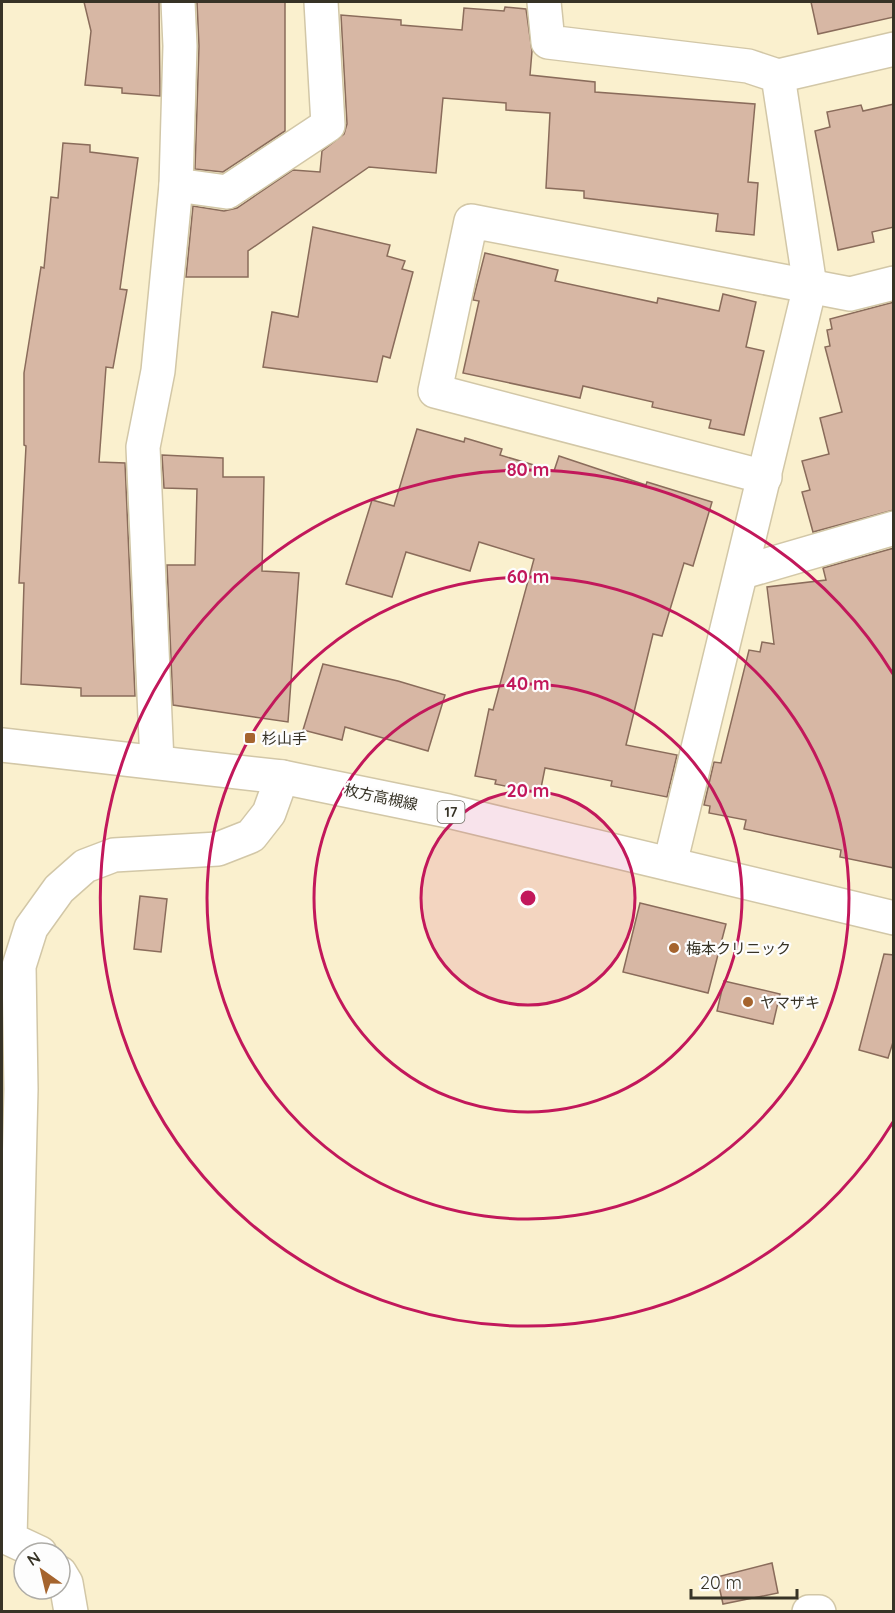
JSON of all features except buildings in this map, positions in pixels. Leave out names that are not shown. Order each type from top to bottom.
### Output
[{"type":"street","points":[[157,762],[143,447],[158,371],[176,185],[180,46],[178,2]]},
{"type":"street","points":[[176,185],[227,192],[328,125],[321,2]]},
{"type":"street","points":[[544,2],[548,42],[748,66],[777,76],[894,49]]},
{"type":"street","points":[[670,864],[743,572],[810,286],[777,76]]},
{"type":"street","points":[[765,477],[435,391],[471,221],[850,294],[894,283]]},
{"type":"street","points":[[743,572],[894,528]]},
{"type":"street","name":"枚方高槻線","points":[[2,745],[282,777],[448,812],[894,918]]},
{"type":"street","points":[[14,1541],[10,1539],[11,1090],[19,966],[32,928],[59,889],[85,866],[114,855],[218,849],[251,836],[269,813],[282,777]]},
{"type":"street","points":[[809,1611],[819,1611]]},
{"type":"place","name":"杉山手","points":[[250,738]]},
{"type":"place","name":"梅本クリニック","points":[[674,948]]},
{"type":"place","name":"ヤマザキ","points":[[748,1002]]}]
